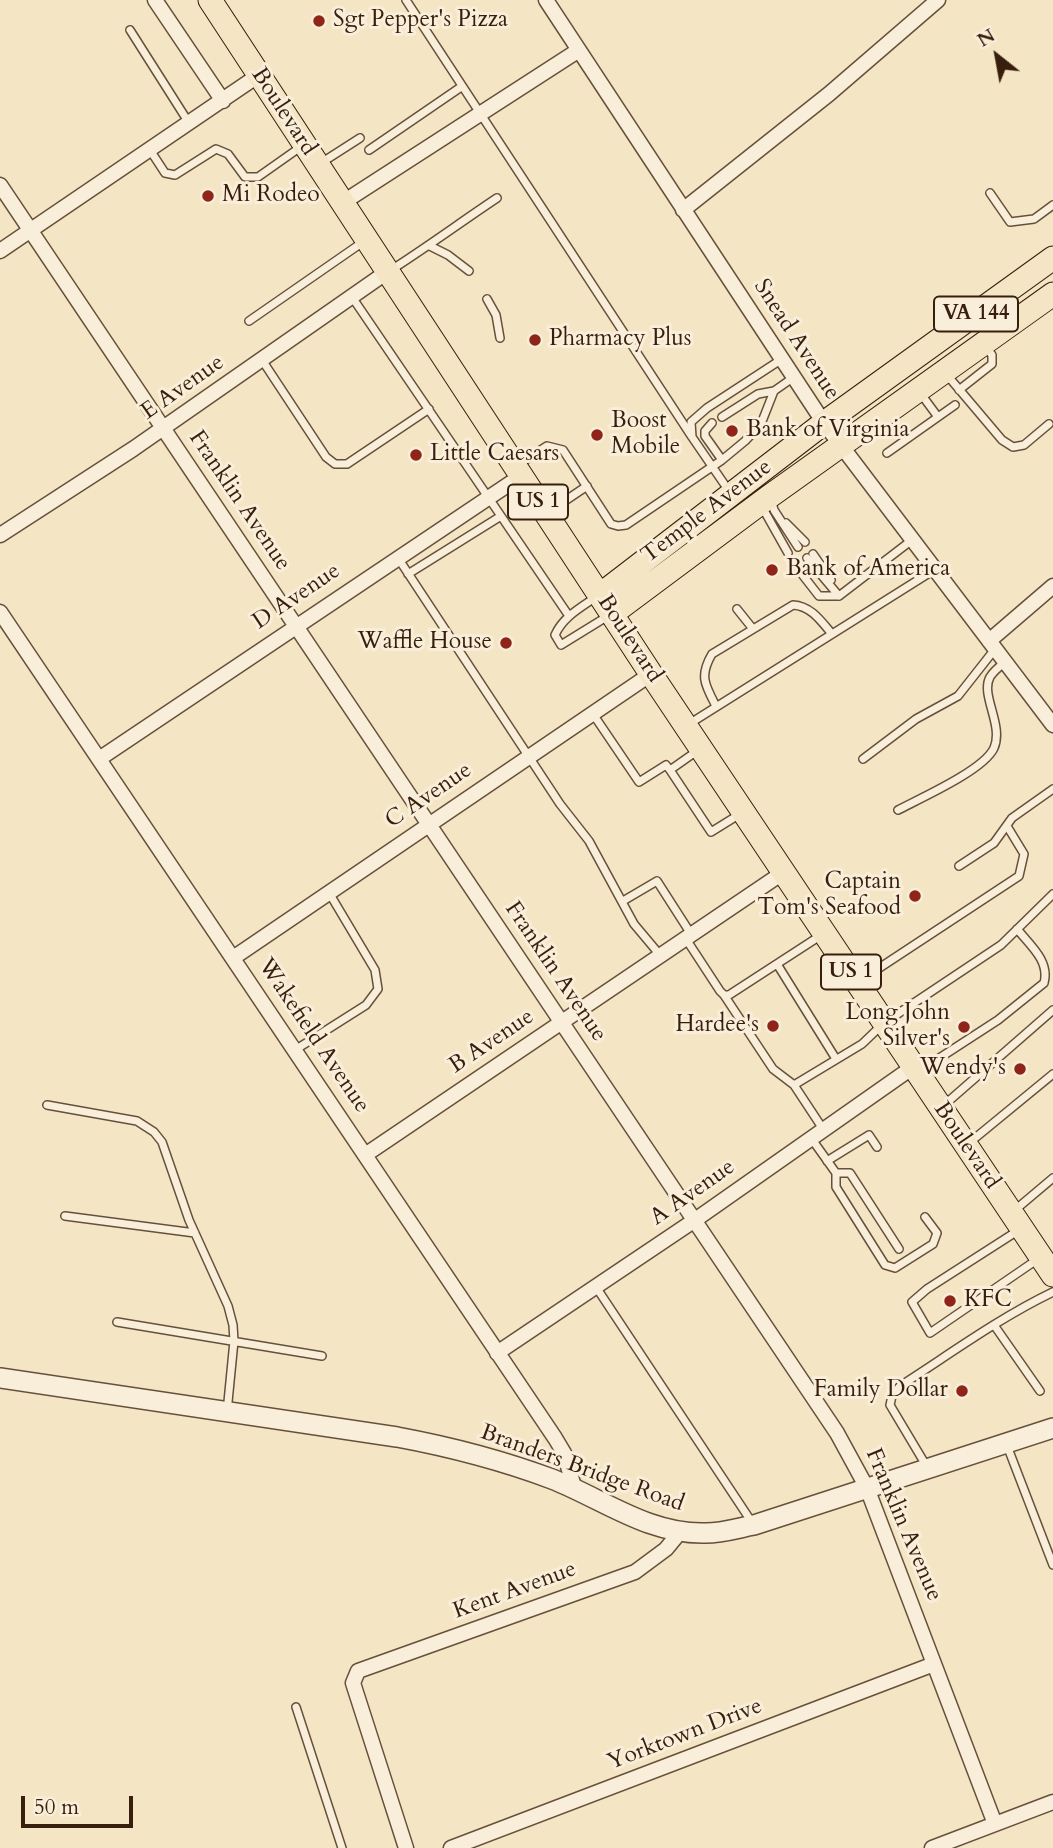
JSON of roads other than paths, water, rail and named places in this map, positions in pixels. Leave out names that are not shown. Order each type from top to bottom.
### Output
[{"type":"main road","name":"Boulevard","points":[[210,0],[651,674],[1047,1266]]},
{"type":"main road","name":"Temple Avenue","points":[[606,604],[731,494],[824,423],[1053,258]]},
{"type":"main road","name":"Temple Avenue","points":[[606,604],[768,503],[918,391],[952,381],[983,344],[1053,294]]},
{"type":"street","points":[[155,0],[223,101]]},
{"type":"street","name":"Snead Avenue","points":[[546,0],[824,423],[1053,725]]},
{"type":"street","points":[[684,210],[829,94],[938,0]]},
{"type":"street","points":[[342,202],[579,50]]},
{"type":"street","points":[[0,251],[259,75]]},
{"type":"street","name":"Franklin Avenue","points":[[0,185],[837,1433],[867,1488],[995,1824]]},
{"type":"street","name":"E Avenue","points":[[0,535],[163,429],[387,272]]},
{"type":"street","name":"D Avenue","points":[[99,759],[489,497],[518,471]]},
{"type":"street","points":[[992,645],[1053,586]]},
{"type":"street","name":"Wakefield Avenue","points":[[0,612],[564,1453],[575,1490]]},
{"type":"street","name":"C Avenue","points":[[233,958],[651,674]]},
{"type":"street","name":"B Avenue","points":[[365,1154],[784,873]]},
{"type":"street","name":"A Avenue","points":[[497,1353],[695,1220],[824,1129],[915,1070]]},
{"type":"street","name":"Branders Bridge Road","points":[[0,1378],[397,1437],[448,1447],[513,1465],[646,1523],[680,1532],[707,1534],[754,1525],[1053,1428]]},
{"type":"street","name":"Kent Avenue","points":[[406,1848],[353,1683],[354,1676],[362,1669],[635,1572],[666,1549],[680,1532]]},
{"type":"street","name":"Yorktown Drive","points":[[451,1848],[934,1664]]},
{"type":"street","points":[[932,1848],[1053,1802]]},
{"type":"lane","points":[[405,0],[731,494]]},
{"type":"lane","points":[[130,30],[189,123]]},
{"type":"lane","points":[[369,150],[461,87]]},
{"type":"lane","points":[[317,165],[360,138]]},
{"type":"lane","points":[[150,150],[165,173],[175,175],[216,149],[228,154],[245,177],[258,177],[304,145]]},
{"type":"lane","points":[[990,193],[1010,222],[1034,219],[1053,205]]},
{"type":"lane","points":[[387,272],[496,198]]},
{"type":"lane","points":[[249,321],[366,240]]},
{"type":"lane","points":[[429,246],[448,255],[469,271]]},
{"type":"lane","points":[[352,297],[569,615]]},
{"type":"lane","points":[[487,299],[496,315],[500,338]]},
{"type":"lane","points":[[692,437],[691,422],[707,408],[782,359]]},
{"type":"lane","points":[[262,360],[326,457],[335,464],[346,464],[429,409]]},
{"type":"lane","points":[[722,417],[758,394],[774,391],[794,377]]},
{"type":"lane","points":[[952,381],[1002,440],[1013,447],[1024,445],[1049,424]]},
{"type":"lane","points":[[518,471],[547,446],[563,450],[611,524],[626,525],[722,460],[761,424],[774,391]]},
{"type":"lane","points":[[918,391],[938,417]]},
{"type":"lane","points":[[887,453],[955,405]]},
{"type":"lane","points":[[712,423],[705,431],[705,436],[722,460]]},
{"type":"lane","points":[[546,514],[587,486]]},
{"type":"lane","points":[[768,503],[802,544]]},
{"type":"lane","points":[[768,503],[768,515],[788,553]]},
{"type":"lane","points":[[408,574],[501,516]]},
{"type":"lane","points":[[445,526],[456,543]]},
{"type":"lane","points":[[794,564],[819,596],[841,595],[912,540]]},
{"type":"lane","points":[[810,556],[841,595]]},
{"type":"lane","points":[[398,558],[529,756],[589,841],[643,936],[661,956]]},
{"type":"lane","points":[[686,726],[934,569]]},
{"type":"lane","points":[[606,604],[561,645],[555,635],[569,615],[606,604]]},
{"type":"lane","points":[[716,706],[704,683],[705,666],[712,654],[793,605],[803,606],[814,614],[832,634]]},
{"type":"lane","points":[[737,609],[753,629]]},
{"type":"lane","points":[[863,759],[916,719],[958,696],[992,645]]},
{"type":"lane","points":[[898,810],[973,769],[990,754],[996,740],[996,725],[987,684],[990,676],[1005,662]]},
{"type":"lane","points":[[592,713],[639,782],[666,765],[711,832],[743,811]]},
{"type":"lane","points":[[670,770],[701,748]]},
{"type":"lane","points":[[960,866],[994,843],[1012,818],[1053,789]]},
{"type":"lane","points":[[857,982],[1019,877],[1024,854],[1007,826]]},
{"type":"lane","points":[[623,901],[657,881],[724,995],[773,1069],[794,1085],[824,1129]]},
{"type":"lane","points":[[295,1050],[366,1005],[377,989],[375,970],[328,891]]},
{"type":"lane","points":[[794,1085],[862,1044],[884,1023],[1001,945],[1053,894]]},
{"type":"lane","points":[[915,1070],[998,1020],[1044,983],[1044,963],[1017,929]]},
{"type":"lane","points":[[724,995],[729,995],[825,933]]},
{"type":"lane","points":[[777,964],[836,1059]]},
{"type":"lane","points":[[941,1108],[1053,1010]]},
{"type":"lane","points":[[966,1145],[1053,1074]]},
{"type":"lane","points":[[47,1105],[138,1121],[154,1132],[162,1142],[195,1233],[228,1306],[233,1325],[227,1412]]},
{"type":"lane","points":[[827,1161],[869,1135],[877,1147]]},
{"type":"lane","points":[[811,1138],[836,1173],[836,1187],[885,1265],[895,1268],[933,1244],[937,1233],[925,1217]]},
{"type":"lane","points":[[836,1173],[850,1173],[899,1249]]},
{"type":"lane","points":[[1047,1266],[930,1333],[912,1303],[1017,1221],[1053,1178]]},
{"type":"lane","points":[[65,1216],[195,1233]]},
{"type":"lane","points":[[596,1287],[754,1525]]},
{"type":"lane","points":[[927,1467],[890,1405],[892,1396],[900,1386],[1020,1308],[1053,1292]]},
{"type":"lane","points":[[117,1322],[321,1356]]},
{"type":"lane","points":[[995,1325],[1040,1391]]},
{"type":"lane","points":[[1005,1443],[1053,1565]]},
{"type":"lane","points":[[296,1707],[342,1848]]},
{"type":"place","name":"Sgt Pepper's Pizza","points":[[319,21]]},
{"type":"place","name":"Mi Rodeo","points":[[208,196]]},
{"type":"place","name":"Pharmacy Plus","points":[[535,340]]},
{"type":"place","name":"Bank of Virginia","points":[[732,431]]},
{"type":"place","name":"Boost Mobile","points":[[597,435]]},
{"type":"place","name":"Little Caesars","points":[[416,455]]},
{"type":"place","name":"Bank of America","points":[[772,570]]},
{"type":"place","name":"Waffle House","points":[[506,643]]},
{"type":"place","name":"Captain Tom's Seafood","points":[[915,896]]},
{"type":"place","name":"Hardee's","points":[[773,1026]]},
{"type":"place","name":"Long John Silver's","points":[[964,1027]]},
{"type":"place","name":"Wendy's","points":[[1020,1069]]},
{"type":"place","name":"KFC","points":[[950,1301]]},
{"type":"place","name":"Family Dollar","points":[[962,1391]]}]
